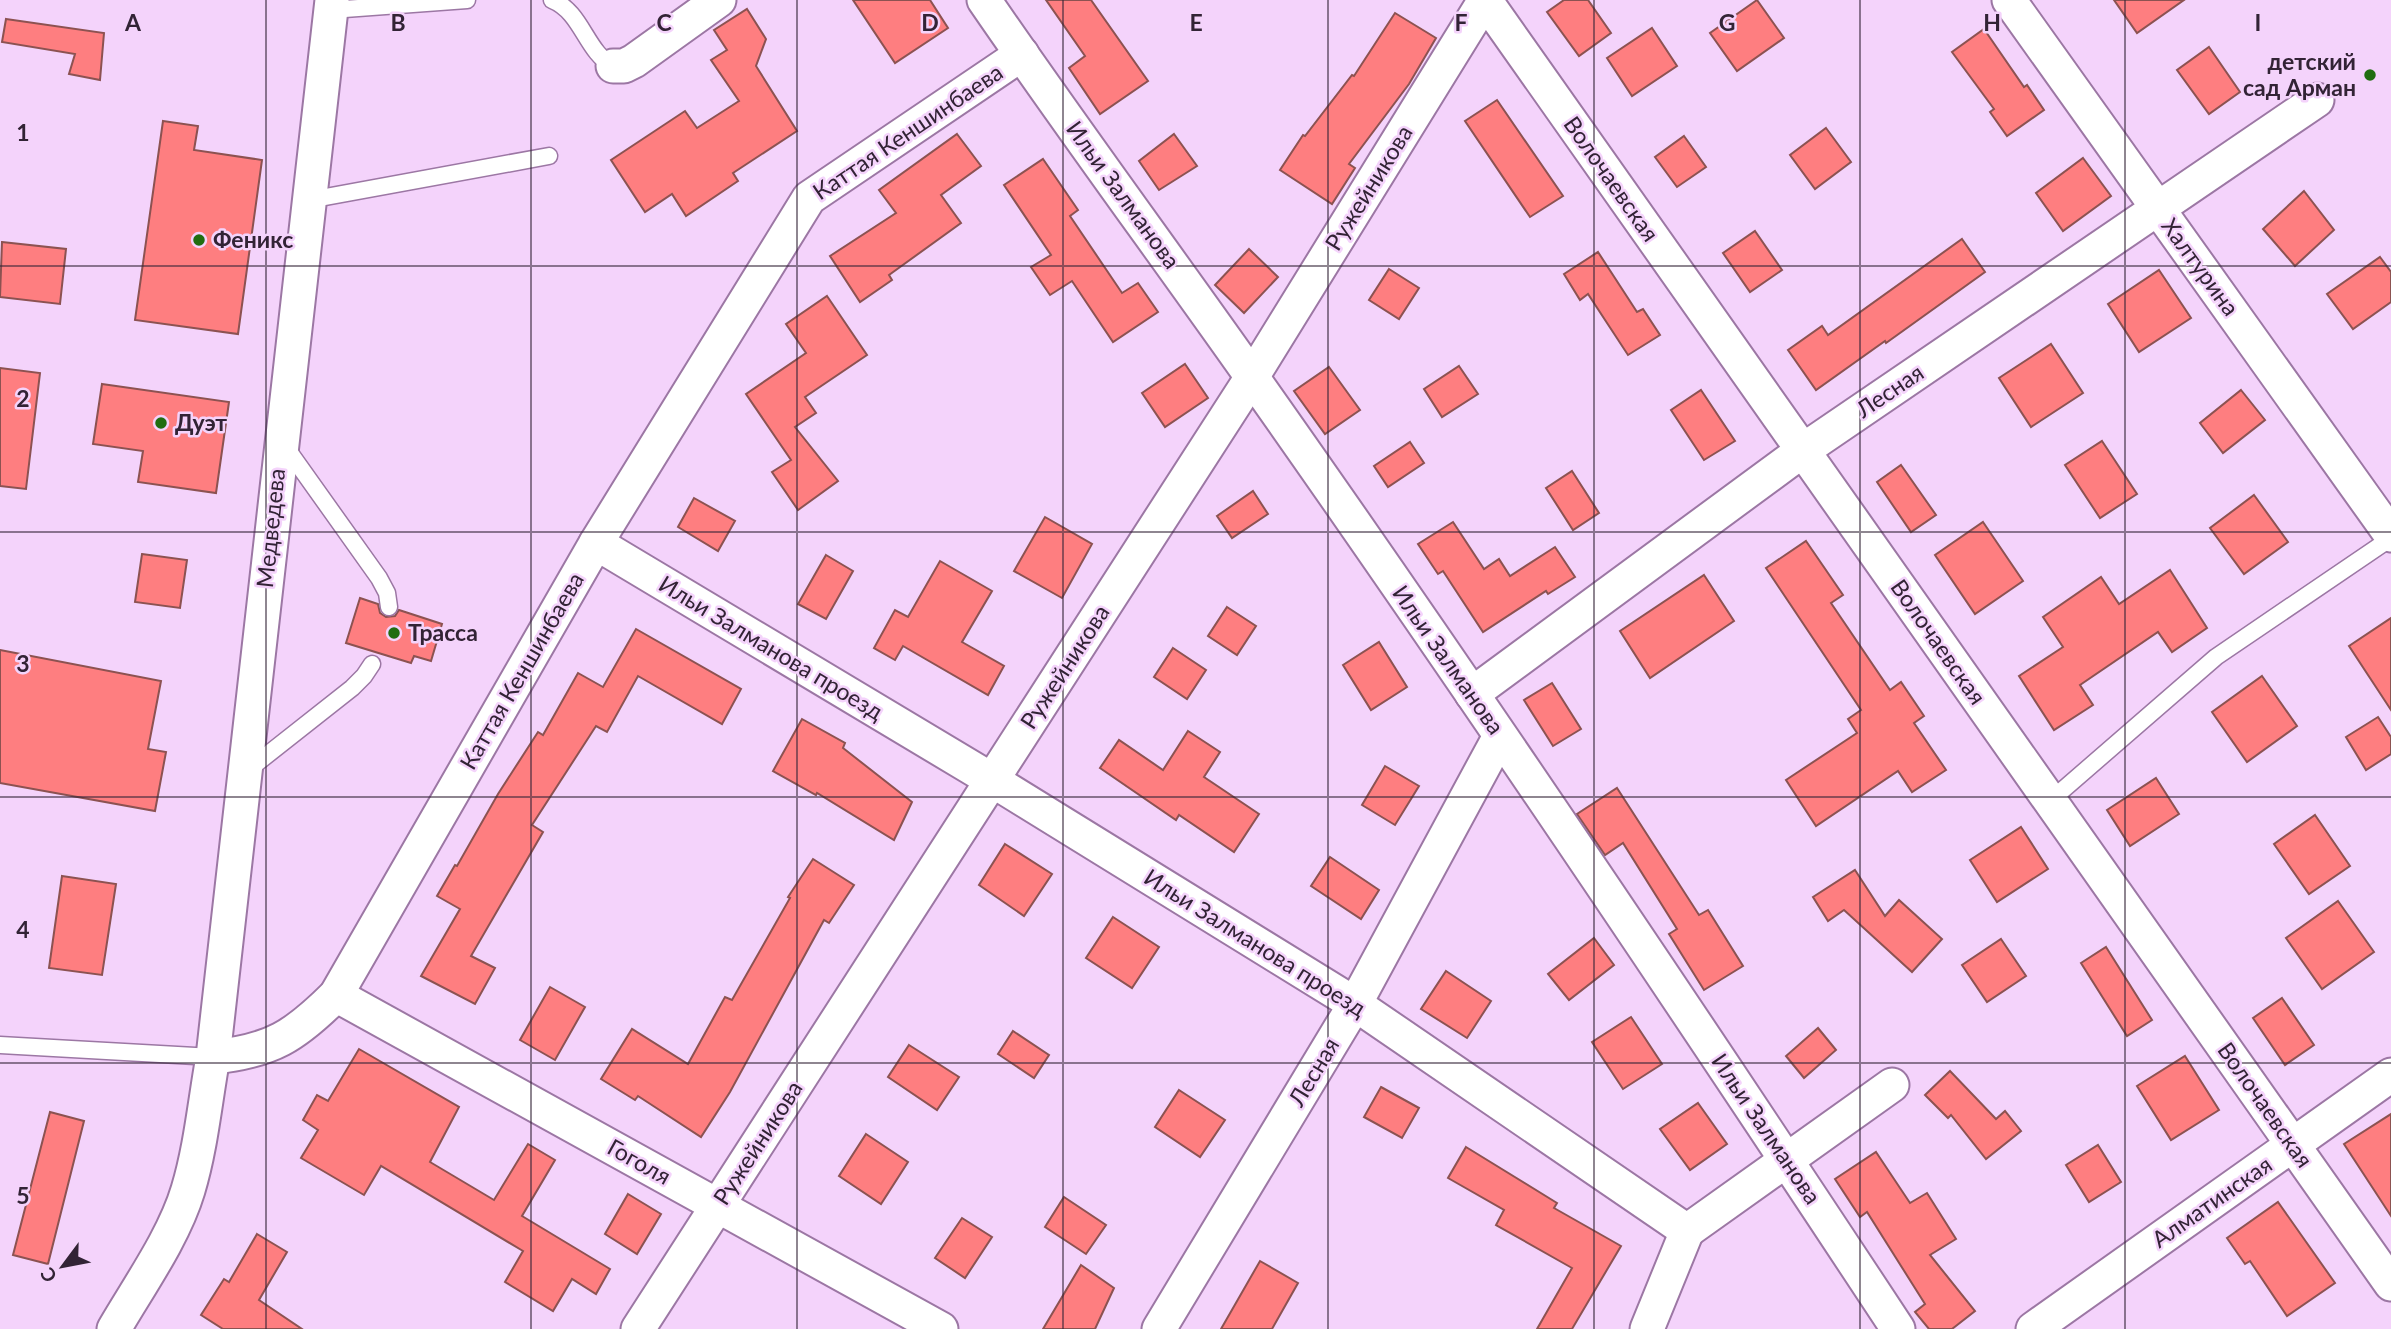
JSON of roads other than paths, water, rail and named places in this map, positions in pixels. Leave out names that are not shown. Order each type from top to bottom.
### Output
[{"type":"street","points":[[613,66],[624,66],[634,61],[719,0]]},
{"type":"street","name":"Ильи Залманова","points":[[985,0],[1472,694],[1898,1329]]},
{"type":"street","name":"Ружейникова","points":[[638,1329],[1252,377],[1485,0]]},
{"type":"street","name":"Волочаевская","points":[[1485,0],[2391,1284]]},
{"type":"street","name":"Халтурина","points":[[2009,0],[2391,536]]},
{"type":"street","name":"Медведева","points":[[213,1057],[332,5]]},
{"type":"street","name":"Каттая Кеншинбаева","points":[[213,1057],[243,1054],[272,1045],[307,1024],[336,995],[596,543],[809,198],[1022,54]]},
{"type":"street","name":"Лесная","points":[[1472,694],[1802,451],[2317,100]]},
{"type":"street","name":"Ильи Залманова проезд","points":[[596,543],[992,780],[1355,1004],[1688,1231]]},
{"type":"street","name":"Лесная","points":[[1159,1329],[1355,1004],[1500,736]]},
{"type":"street","name":"Гоголя","points":[[336,995],[941,1329]]},
{"type":"street","points":[[114,1329],[183,1205],[192,1173],[213,1057]]},
{"type":"street","name":"Алматинская","points":[[2033,1329],[2391,1075]]},
{"type":"street","points":[[1647,1329],[1688,1231],[1892,1085]]},
{"type":"lane","points":[[332,5],[467,0]]},
{"type":"lane","points":[[552,0],[572,16],[604,62],[613,66]]},
{"type":"lane","points":[[309,200],[549,156]]},
{"type":"lane","points":[[281,441],[379,578],[387,593],[389,607]]},
{"type":"lane","points":[[2050,802],[2216,657],[2391,536]]},
{"type":"lane","points":[[244,773],[352,688],[372,664]]},
{"type":"lane","points":[[0,1045],[213,1057]]},
{"type":"place","name":"детский сад Арман","points":[[2370,75]]},
{"type":"place","name":"Феникс","points":[[199,240]]},
{"type":"place","name":"Дуэт","points":[[161,423]]},
{"type":"place","name":"Трасса","points":[[394,633]]}]
